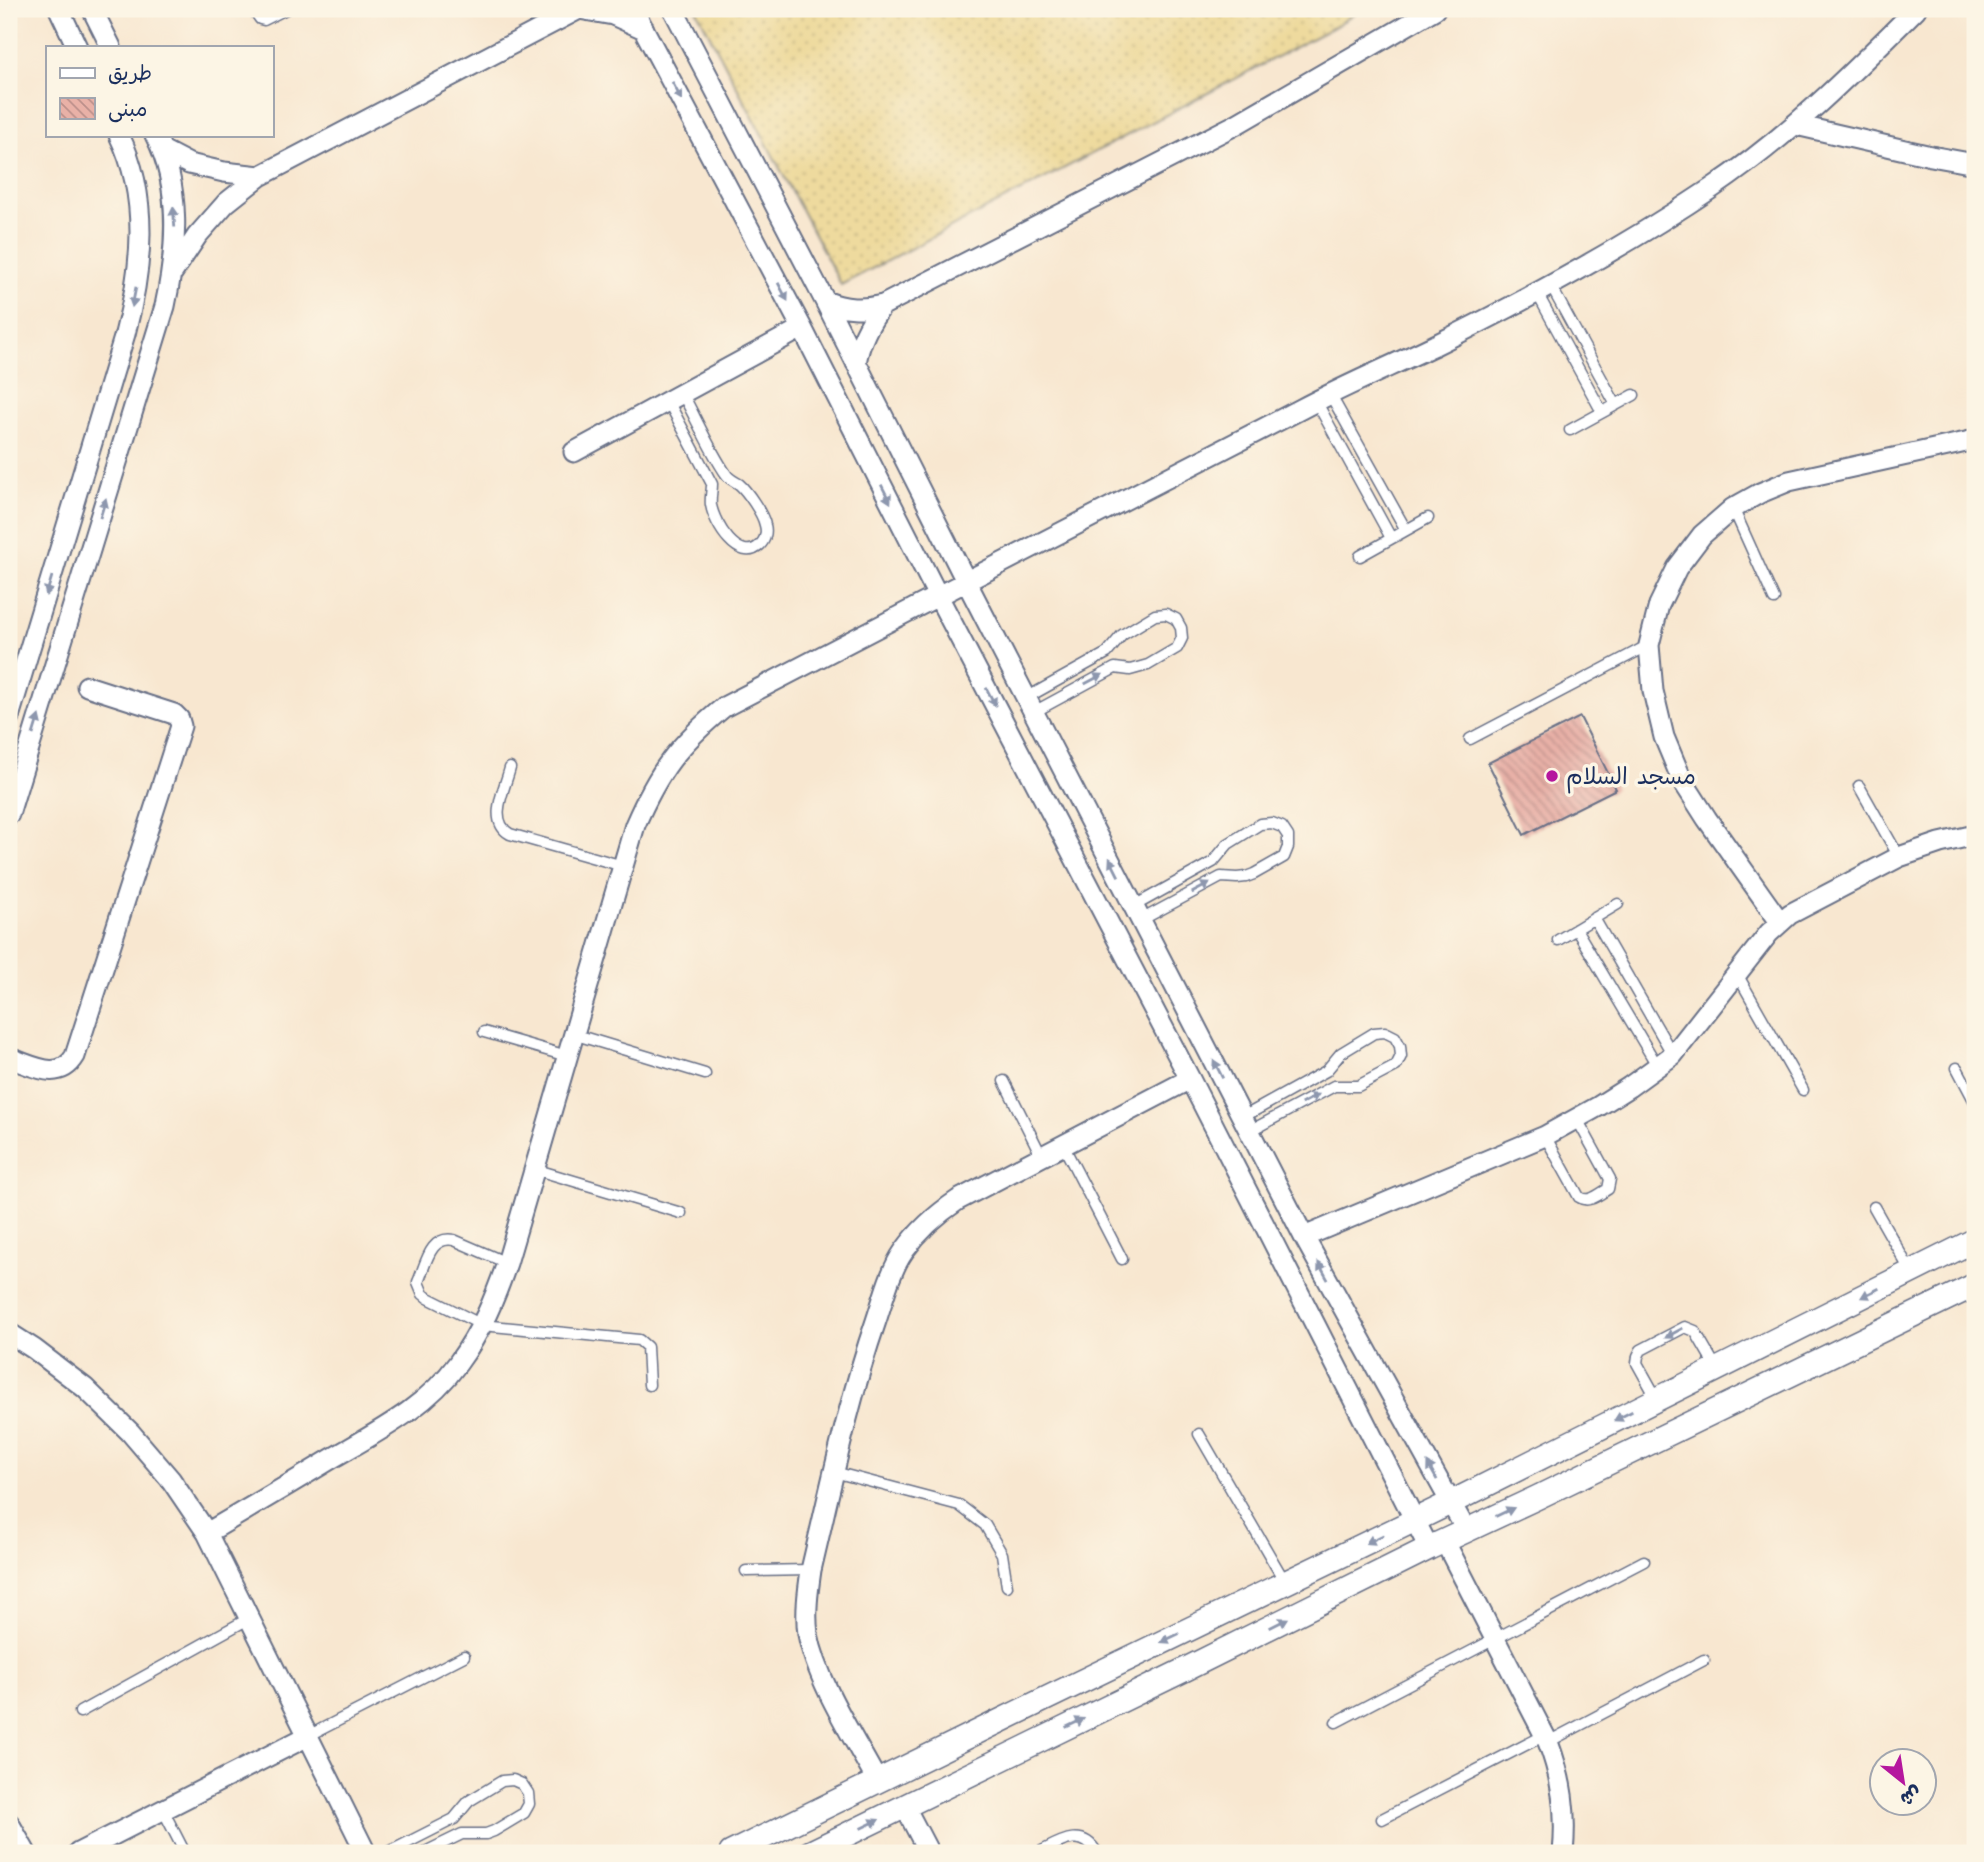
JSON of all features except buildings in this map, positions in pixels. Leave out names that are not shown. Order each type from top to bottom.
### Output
[{"type":"street","points":[[59,9],[77,46]]},
{"type":"street","points":[[92,9],[110,46]]},
{"type":"street","points":[[172,273],[218,211],[260,176],[579,9],[613,15],[644,29]]},
{"type":"street","points":[[633,9],[802,328],[938,596],[1190,1079],[1414,1520],[1437,1544],[1494,1640],[1546,1738],[1558,1770],[1564,1800],[1563,1853]]},
{"type":"street","points":[[673,9],[1304,1237],[1466,1530]]},
{"type":"street","points":[[825,301],[854,309],[883,305],[1235,125],[1435,9]]},
{"type":"street","points":[[207,1533],[393,1423],[428,1396],[458,1364],[482,1325],[507,1262],[635,825],[650,790],[670,759],[695,731],[724,707],[1323,398],[1544,290],[1626,242],[1714,187],[1796,125],[1916,9]]},
{"type":"street","points":[[661,61],[691,44]]},
{"type":"street","points":[[1796,125],[1975,164]]},
{"type":"street","points":[[9,717],[134,299],[140,262],[141,224],[127,150],[120,136]]},
{"type":"street","points":[[159,143],[189,164],[260,176]]},
{"type":"street","points":[[9,814],[165,306],[172,273],[175,232],[172,191],[159,143]]},
{"type":"street","points":[[856,363],[865,332],[883,305]]},
{"type":"street","points":[[574,452],[802,328]]},
{"type":"street","points":[[125,334],[154,339]]},
{"type":"street","points":[[1780,922],[1707,820],[1682,780],[1664,737],[1653,691],[1649,645],[1659,605],[1677,568],[1702,535],[1733,508],[1760,493],[1789,481],[1975,440]]},
{"type":"street","points":[[9,1058],[51,1072],[65,1068],[75,1056],[181,726],[174,714],[87,686]]},
{"type":"street","points":[[1304,1237],[1545,1136],[1577,1119],[1665,1061],[1780,922],[1801,906],[1899,856],[1975,835]]},
{"type":"street","points":[[877,1781],[816,1664],[808,1633],[807,1601],[811,1570],[858,1373],[894,1269],[918,1232],[951,1205],[1041,1155],[1190,1079]]},
{"type":"street","points":[[732,1853],[1004,1718],[1450,1503],[1975,1240]]},
{"type":"street","points":[[798,1820],[811,1852],[1437,1544],[1975,1285]]},
{"type":"street","points":[[9,1334],[34,1349],[85,1388],[131,1432],[172,1480],[207,1533],[366,1853]]},
{"type":"street","points":[[1004,1718],[1020,1751]]},
{"type":"street","points":[[78,1853],[308,1736]]},
{"type":"street","points":[[905,1807],[929,1853]]},
{"type":"street","points":[[9,1823],[26,1853]]},
{"type":"lane","points":[[253,9],[260,19],[264,20],[286,9]]},
{"type":"lane","points":[[1544,290],[1616,404]]},
{"type":"lane","points":[[1544,290],[1602,412]]},
{"type":"lane","points":[[1570,430],[1633,395]]},
{"type":"lane","points":[[675,397],[727,475],[745,491],[765,523],[766,533],[762,543],[753,550],[742,550],[733,546],[715,516],[710,499],[712,484],[675,397]]},
{"type":"lane","points":[[1323,398],[1406,530]]},
{"type":"lane","points":[[1323,398],[1391,538]]},
{"type":"lane","points":[[1733,508],[1774,599]]},
{"type":"lane","points":[[1360,556],[1428,517]]},
{"type":"lane","points":[[1166,614],[1176,619],[1181,628],[1182,638],[1177,648],[1148,665],[1130,670],[1115,668],[1030,705],[1107,653],[1122,635],[1155,615],[1166,614]]},
{"type":"lane","points":[[1470,739],[1649,645]]},
{"type":"lane","points":[[510,768],[498,813],[500,826],[505,831],[623,866]]},
{"type":"lane","points":[[1859,786],[1899,856]]},
{"type":"lane","points":[[1272,823],[1282,828],[1288,836],[1284,857],[1254,874],[1237,878],[1221,877],[1137,913],[1210,863],[1228,844],[1260,824],[1272,823]]},
{"type":"lane","points":[[1558,940],[1618,904]]},
{"type":"lane","points":[[1594,918],[1665,1061]]},
{"type":"lane","points":[[1576,929],[1665,1061]]},
{"type":"lane","points":[[1737,974],[1803,1090]]},
{"type":"lane","points":[[484,1032],[567,1056]]},
{"type":"lane","points":[[1385,1032],[1395,1037],[1400,1046],[1401,1056],[1396,1066],[1366,1083],[1349,1087],[1334,1086],[1246,1124],[1326,1071],[1341,1053],[1374,1033],[1385,1032]]},
{"type":"lane","points":[[573,1034],[705,1074]]},
{"type":"lane","points":[[1957,1068],[1975,1102]]},
{"type":"lane","points":[[1004,1081],[1041,1155]]},
{"type":"lane","points":[[1545,1136],[1578,1197],[1589,1200],[1608,1189],[1610,1179],[1577,1119]]},
{"type":"lane","points":[[1063,1144],[1122,1259]]},
{"type":"lane","points":[[534,1169],[681,1213]]},
{"type":"lane","points":[[1874,1207],[1911,1272]]},
{"type":"lane","points":[[507,1262],[446,1238],[432,1247],[418,1282],[423,1294],[428,1298],[482,1325],[639,1339],[647,1347],[649,1385]]},
{"type":"lane","points":[[1657,1399],[1637,1363],[1639,1353],[1685,1326],[1695,1331],[1717,1369]]},
{"type":"lane","points":[[1199,1434],[1285,1583]]},
{"type":"lane","points":[[834,1472],[959,1505],[985,1525],[1002,1554],[1007,1586]]},
{"type":"lane","points":[[1336,1722],[1643,1561]]},
{"type":"lane","points":[[746,1571],[811,1570]]},
{"type":"lane","points":[[80,1712],[250,1618]]},
{"type":"lane","points":[[308,1736],[464,1656]]},
{"type":"lane","points":[[1382,1819],[1704,1660]]},
{"type":"lane","points":[[387,1853],[454,1819],[469,1801],[502,1781],[513,1780],[522,1784],[528,1793],[529,1804],[524,1813],[486,1834],[462,1834],[423,1853]]},
{"type":"lane","points":[[163,1810],[185,1853]]},
{"type":"lane","points":[[1038,1853],[1072,1838],[1087,1841],[1097,1853]]},
{"type":"sand","points":[[696,9],[1362,9],[1334,27],[841,285]]},
{"type":"place","name":"مسجد السلام","points":[[1552,776]]}]
